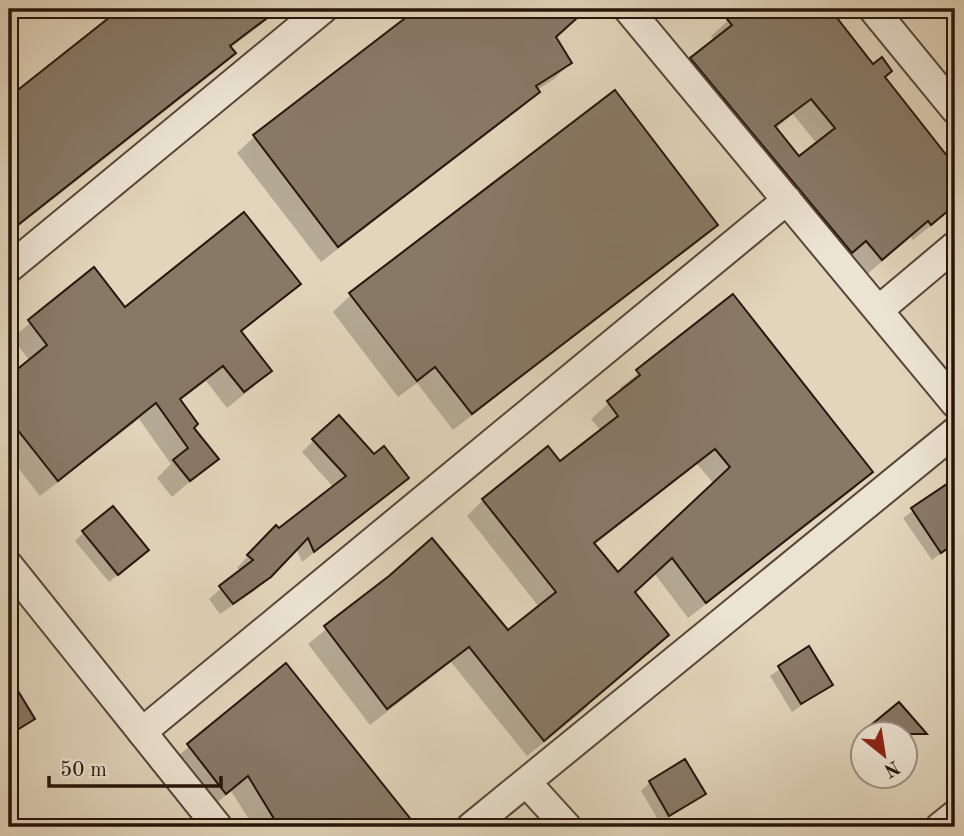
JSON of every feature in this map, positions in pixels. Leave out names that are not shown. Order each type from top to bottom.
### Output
[{"type":"street","points":[[9,268],[323,9]]},
{"type":"street","points":[[628,9],[880,309],[955,403]]},
{"type":"street","points":[[873,9],[955,109]]},
{"type":"street","points":[[142,732],[787,200]]},
{"type":"street","points":[[880,309],[955,246]]},
{"type":"street","points":[[471,827],[955,432]]},
{"type":"street","points":[[9,566],[218,827]]},
{"type":"street","points":[[527,783],[567,827]]},
{"type":"street","points":[[940,827],[955,815]]},
{"type":"building","points":[[120,9],[279,9],[230,46],[236,53],[9,232],[9,97]]},
{"type":"building","points":[[417,9],[587,9],[556,37],[572,63],[536,86],[540,92],[338,247],[253,135]]},
{"type":"building","points":[[738,9],[830,9],[873,64],[882,57],[892,71],[885,77],[955,166],[955,205],[931,225],[928,221],[882,260],[866,241],[852,253],[690,58],[732,25],[726,18]],"holes":[[[811,99],[835,128],[799,156],[775,126]]]},
{"type":"building","points":[[615,90],[718,225],[472,414],[435,367],[417,381],[349,293]]},
{"type":"building","points":[[244,212],[301,284],[241,331],[272,371],[244,392],[223,366],[180,399],[198,424],[194,428],[219,459],[190,481],[173,460],[188,448],[156,403],[58,481],[9,419],[9,376],[47,345],[28,320],[94,267],[125,307]]},
{"type":"building","points":[[733,294],[873,472],[706,603],[672,558],[635,592],[669,635],[544,741],[469,647],[387,709],[324,626],[389,576],[432,538],[508,630],[556,592],[482,499],[548,446],[560,461],[618,416],[607,401],[640,375],[636,370]],"holes":[[[715,449],[730,467],[618,572],[594,543]]]},
{"type":"building","points":[[339,415],[374,454],[384,446],[409,478],[314,552],[308,538],[271,577],[233,604],[219,586],[253,560],[247,555],[276,525],[279,528],[346,476],[312,439]]},
{"type":"building","points":[[947,484],[955,496],[955,543],[941,553],[911,508]]},
{"type":"building","points":[[113,506],[149,550],[118,575],[82,531]]},
{"type":"building","points":[[809,646],[833,685],[801,704],[778,666]]},
{"type":"building","points":[[286,663],[417,827],[279,827],[248,776],[226,794],[187,744]]},
{"type":"building","points":[[9,676],[35,719],[9,735]]},
{"type":"building","points":[[899,702],[915,720],[877,720]]},
{"type":"building","points":[[918,724],[927,734],[918,734]]},
{"type":"building","points":[[685,759],[706,794],[669,816],[649,781]]}]
